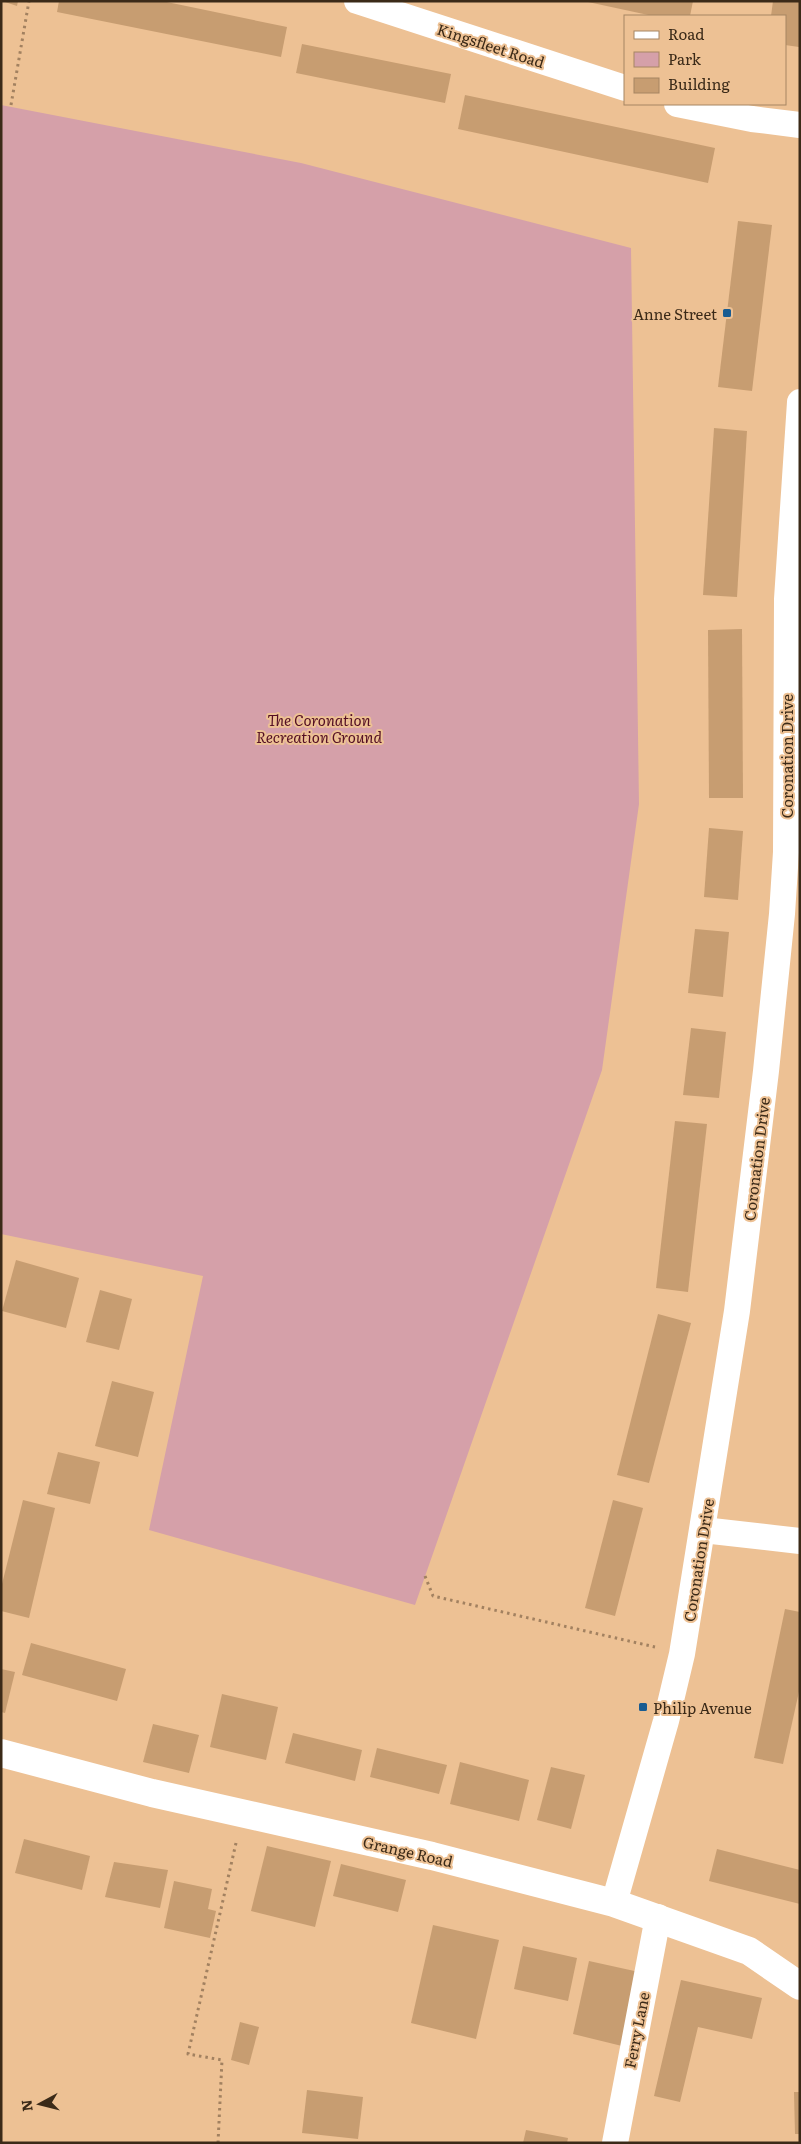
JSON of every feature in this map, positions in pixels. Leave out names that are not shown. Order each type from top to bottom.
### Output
[{"type":"street","name":"Kingsfleet Road","points":[[357,1],[624,88]]},
{"type":"street","points":[[682,105],[752,119],[800,125]]},
{"type":"street","name":"Coronation Drive","points":[[614,1903],[666,1721],[682,1654],[704,1530],[738,1302],[766,1071],[782,914],[786,852],[787,600],[800,402]]},
{"type":"street","points":[[704,1530],[800,1540]]},
{"type":"street","name":"Grange Road","points":[[1,1754],[242,1814],[432,1856],[614,1903],[749,1950],[800,1986]]},
{"type":"street","name":"Ferry Lane","points":[[615,2143],[658,1917]]},
{"type":"path","points":[[11,106],[29,1]]},
{"type":"path","points":[[425,1576],[433,1596],[682,1654]]},
{"type":"path","points":[[218,2143],[222,2060],[188,2054],[242,1814]]},
{"type":"green space","name":"The Coronation Recreation Ground","points":[[1,105],[301,163],[631,248],[639,804],[602,1070],[415,1605],[149,1530],[203,1276],[1,1234]]},
{"type":"building","points":[[2,1],[18,1],[17,6]]},
{"type":"building","points":[[59,1],[162,1],[287,27],[281,57],[57,12]]},
{"type":"building","points":[[693,1],[690,15],[648,15],[588,2]]},
{"type":"building","points":[[773,1],[800,1],[799,47],[786,45],[786,15],[771,15]]},
{"type":"building","points":[[302,44],[451,74],[445,103],[296,73]]},
{"type":"building","points":[[465,95],[715,148],[708,183],[458,129]]},
{"type":"building","points":[[738,221],[772,225],[752,391],[718,387]]},
{"type":"building","points":[[714,428],[747,431],[737,597],[703,595]]},
{"type":"building","points":[[742,629],[743,798],[709,798],[708,630]]},
{"type":"building","points":[[709,828],[743,831],[738,900],[704,897]]},
{"type":"building","points":[[695,929],[729,932],[723,997],[688,993]]},
{"type":"building","points":[[691,1028],[726,1032],[719,1098],[683,1095]]},
{"type":"building","points":[[675,1121],[707,1124],[688,1292],[656,1288]]},
{"type":"building","points":[[16,1260],[79,1278],[66,1328],[2,1311]]},
{"type":"building","points":[[100,1290],[132,1299],[119,1350],[86,1342]]},
{"type":"building","points":[[658,1314],[691,1323],[649,1483],[617,1475]]},
{"type":"building","points":[[112,1381],[154,1392],[138,1457],[95,1446]]},
{"type":"building","points":[[58,1452],[100,1462],[90,1504],[47,1494]]},
{"type":"building","points":[[23,1500],[55,1508],[29,1618],[1,1611],[1,1588]]},
{"type":"building","points":[[613,1500],[643,1508],[615,1616],[585,1608]]},
{"type":"building","points":[[785,1609],[800,1612],[800,1687],[783,1764],[754,1758]]},
{"type":"building","points":[[31,1643],[126,1669],[117,1701],[22,1675]]},
{"type":"building","points":[[1,1669],[15,1672],[5,1713],[1,1712]]},
{"type":"building","points":[[222,1694],[278,1707],[266,1760],[210,1747]]},
{"type":"building","points":[[153,1724],[199,1735],[189,1773],[143,1762]]},
{"type":"building","points":[[293,1733],[362,1750],[355,1781],[285,1763]]},
{"type":"building","points":[[377,1748],[447,1765],[439,1794],[370,1777]]},
{"type":"building","points":[[460,1762],[529,1780],[519,1821],[450,1804]]},
{"type":"building","points":[[551,1767],[585,1775],[571,1829],[537,1820]]},
{"type":"building","points":[[24,1839],[90,1856],[82,1890],[15,1873]]},
{"type":"building","points":[[267,1846],[331,1861],[315,1927],[251,1911]]},
{"type":"building","points":[[717,1849],[800,1870],[800,1904],[709,1881]]},
{"type":"building","points":[[114,1862],[168,1870],[160,1908],[105,1897]]},
{"type":"building","points":[[341,1864],[406,1880],[398,1912],[333,1896]]},
{"type":"building","points":[[174,1881],[212,1889],[208,1909],[216,1911],[210,1938],[164,1928]]},
{"type":"building","points":[[433,1925],[499,1940],[476,2039],[411,2023]]},
{"type":"building","points":[[523,1946],[577,1958],[568,2001],[514,1989]]},
{"type":"building","points":[[589,1961],[639,1972],[622,2046],[573,2034]]},
{"type":"building","points":[[681,1980],[762,1998],[752,2039],[698,2027],[680,2102],[654,2096]]},
{"type":"building","points":[[240,2022],[259,2027],[249,2065],[231,2060]]},
{"type":"building","points":[[307,2090],[363,2097],[358,2139],[302,2133]]},
{"type":"building","points":[[794,2092],[800,2092],[800,2134],[795,2134]]},
{"type":"building","points":[[526,2130],[568,2138],[567,2143],[523,2143]]},
{"type":"place","name":"Anne Street","points":[[727,313]]},
{"type":"place","name":"Philip Avenue","points":[[643,1707]]}]
